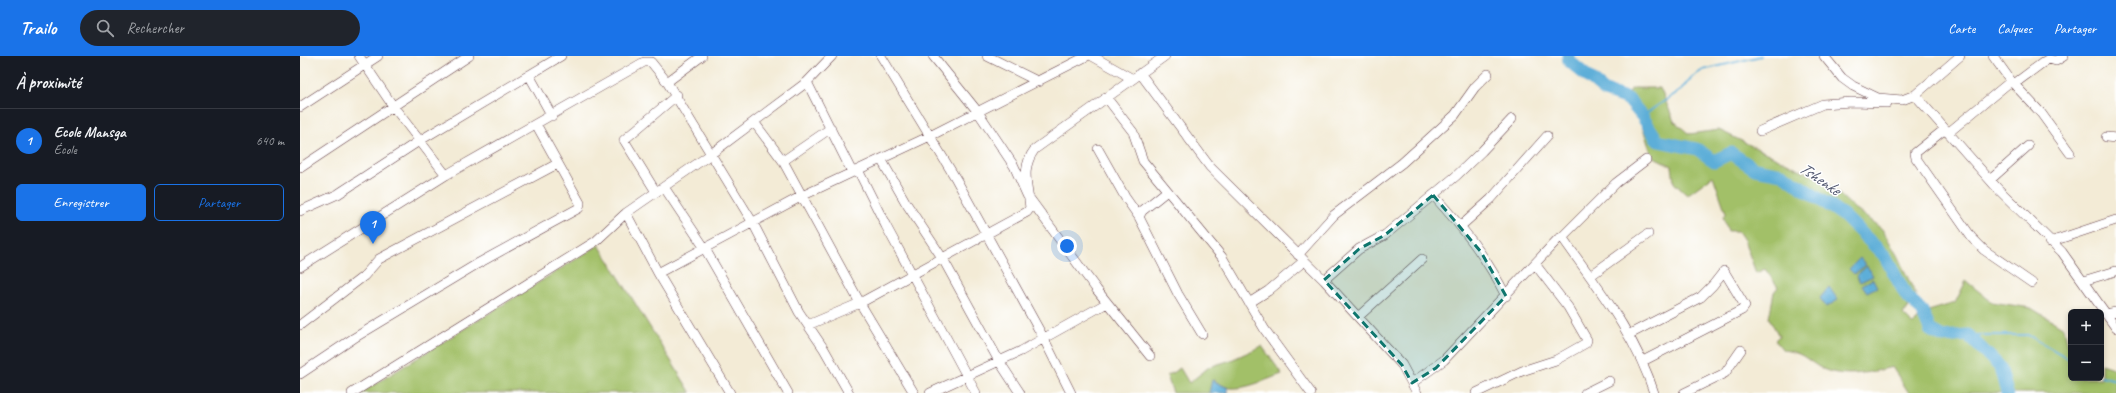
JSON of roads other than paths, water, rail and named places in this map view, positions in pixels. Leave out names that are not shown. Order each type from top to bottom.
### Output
[{"type":"street","points":[[359,56],[393,106],[446,175]]},
{"type":"street","points":[[300,107],[378,56]]},
{"type":"street","points":[[300,168],[469,56]]},
{"type":"street","points":[[300,210],[330,199],[419,141],[561,56]]},
{"type":"street","points":[[667,82],[702,56]]},
{"type":"street","points":[[352,393],[588,247],[626,213],[711,154],[807,82],[832,56]]},
{"type":"street","points":[[880,56],[956,179],[1044,339],[1071,393]]},
{"type":"street","points":[[933,56],[978,112],[1014,166],[1027,195],[1107,303],[1150,356]]},
{"type":"street","points":[[987,56],[1038,82]]},
{"type":"street","points":[[658,273],[802,196],[930,136],[1087,56]]},
{"type":"street","points":[[1092,56],[1131,78]]},
{"type":"street","points":[[808,325],[860,303],[1027,212],[1030,208],[1027,195],[1026,168],[1031,154],[1035,149],[1131,78],[1165,56]]},
{"type":"street","points":[[1824,56],[1842,78],[1853,86],[1878,98],[1902,100]]},
{"type":"street","points":[[1993,56],[2013,82],[2042,113],[2070,153]]},
{"type":"street","points":[[2032,283],[1989,253],[1972,238],[1916,158],[1915,153],[2045,60],[2056,60],[2064,56]]},
{"type":"street","points":[[1760,131],[1823,104],[1851,102],[1888,103],[1902,100],[1915,95],[1956,57]]},
{"type":"street","points":[[300,267],[446,175],[648,61],[651,62],[677,95],[753,223],[799,312],[849,393]]},
{"type":"street","points":[[1140,72],[1210,167],[1324,280],[1402,365],[1417,393]]},
{"type":"street","points":[[1249,303],[1268,291],[1301,258],[1334,215],[1402,163],[1455,115],[1475,87],[1488,74]]},
{"type":"street","points":[[529,75],[552,116]]},
{"type":"street","points":[[807,82],[976,393]]},
{"type":"street","points":[[677,95],[624,140],[704,248],[788,393]]},
{"type":"street","points":[[1915,95],[1990,180],[2050,242],[2062,252],[2116,328]]},
{"type":"street","points":[[1106,97],[1133,132],[1143,161],[1222,258],[1265,330],[1311,393]]},
{"type":"street","points":[[1324,280],[1359,250],[1385,235],[1433,195],[1482,151],[1512,119]]},
{"type":"street","points":[[754,122],[783,161],[860,303],[914,393]]},
{"type":"street","points":[[300,374],[354,338],[477,264],[576,211],[580,206],[580,203],[536,124]]},
{"type":"street","points":[[783,161],[831,128]]},
{"type":"street","points":[[1461,226],[1491,199],[1548,136]]},
{"type":"street","points":[[2106,137],[2116,138]]},
{"type":"street","points":[[1990,180],[2028,146]]},
{"type":"street","points":[[1098,149],[1125,197],[1139,217],[1178,294],[1202,334]]},
{"type":"street","points":[[881,159],[906,203],[943,259],[999,361],[1020,393]]},
{"type":"street","points":[[1412,383],[1444,360],[1506,296],[1558,239],[1562,238],[1616,183],[1646,160]]},
{"type":"street","points":[[300,325],[364,276],[380,259],[557,164]]},
{"type":"street","points":[[1139,217],[1142,211],[1167,190]]},
{"type":"street","points":[[1433,195],[1461,226],[1492,268],[1506,296]]},
{"type":"street","points":[[626,213],[658,273],[730,393]]},
{"type":"street","points":[[2050,242],[2116,220]]},
{"type":"street","points":[[1590,276],[1648,234]]},
{"type":"street","points":[[1562,238],[1616,313],[1643,361],[1654,393]]},
{"type":"street","points":[[1358,317],[1422,258]]},
{"type":"street","points":[[1476,393],[1522,371],[1556,360],[1586,343],[1587,340],[1568,307],[1535,264]]},
{"type":"street","points":[[1628,336],[1701,297],[1724,271],[1743,300],[1745,306],[1742,310],[1643,361]]},
{"type":"street","points":[[2083,281],[2116,271]]},
{"type":"street","points":[[930,393],[1044,339],[1107,303]]},
{"type":"street","points":[[2106,314],[2116,312]]},
{"type":"street","points":[[1684,393],[1725,373],[1741,350]]},
{"type":"street","points":[[1585,393],[1609,381]]},
{"type":"water","points":[[1860,258],[1866,265],[1854,274],[1849,269]]},
{"type":"water","points":[[1867,266],[1873,276],[1860,282],[1856,276]]},
{"type":"water","points":[[1873,279],[1877,287],[1867,292],[1862,285]]},
{"type":"water","points":[[1829,287],[1838,300],[1826,307],[1820,298]]},
{"type":"water","points":[[1212,380],[1228,388],[1228,393],[1209,393]]},
{"type":"waterway","name":"Tshenke","points":[[1568,56],[1569,61],[1605,91],[1628,99],[1642,116],[1658,141],[1697,149],[1714,161],[1731,153],[1755,169],[1782,174],[1843,215],[1884,255],[1906,295],[1922,311],[1930,330],[1943,337],[1968,335],[2000,367],[2007,393]]},
{"type":"waterway","points":[[1642,116],[1681,90],[1692,77],[1703,70],[1761,56]]},
{"type":"waterway","points":[[1968,335],[2028,335],[2068,358]]},
{"type":"waterway","points":[[2104,377],[2116,380]]},
{"type":"place","name":"Ecole Mansga","points":[[373,244]]}]
